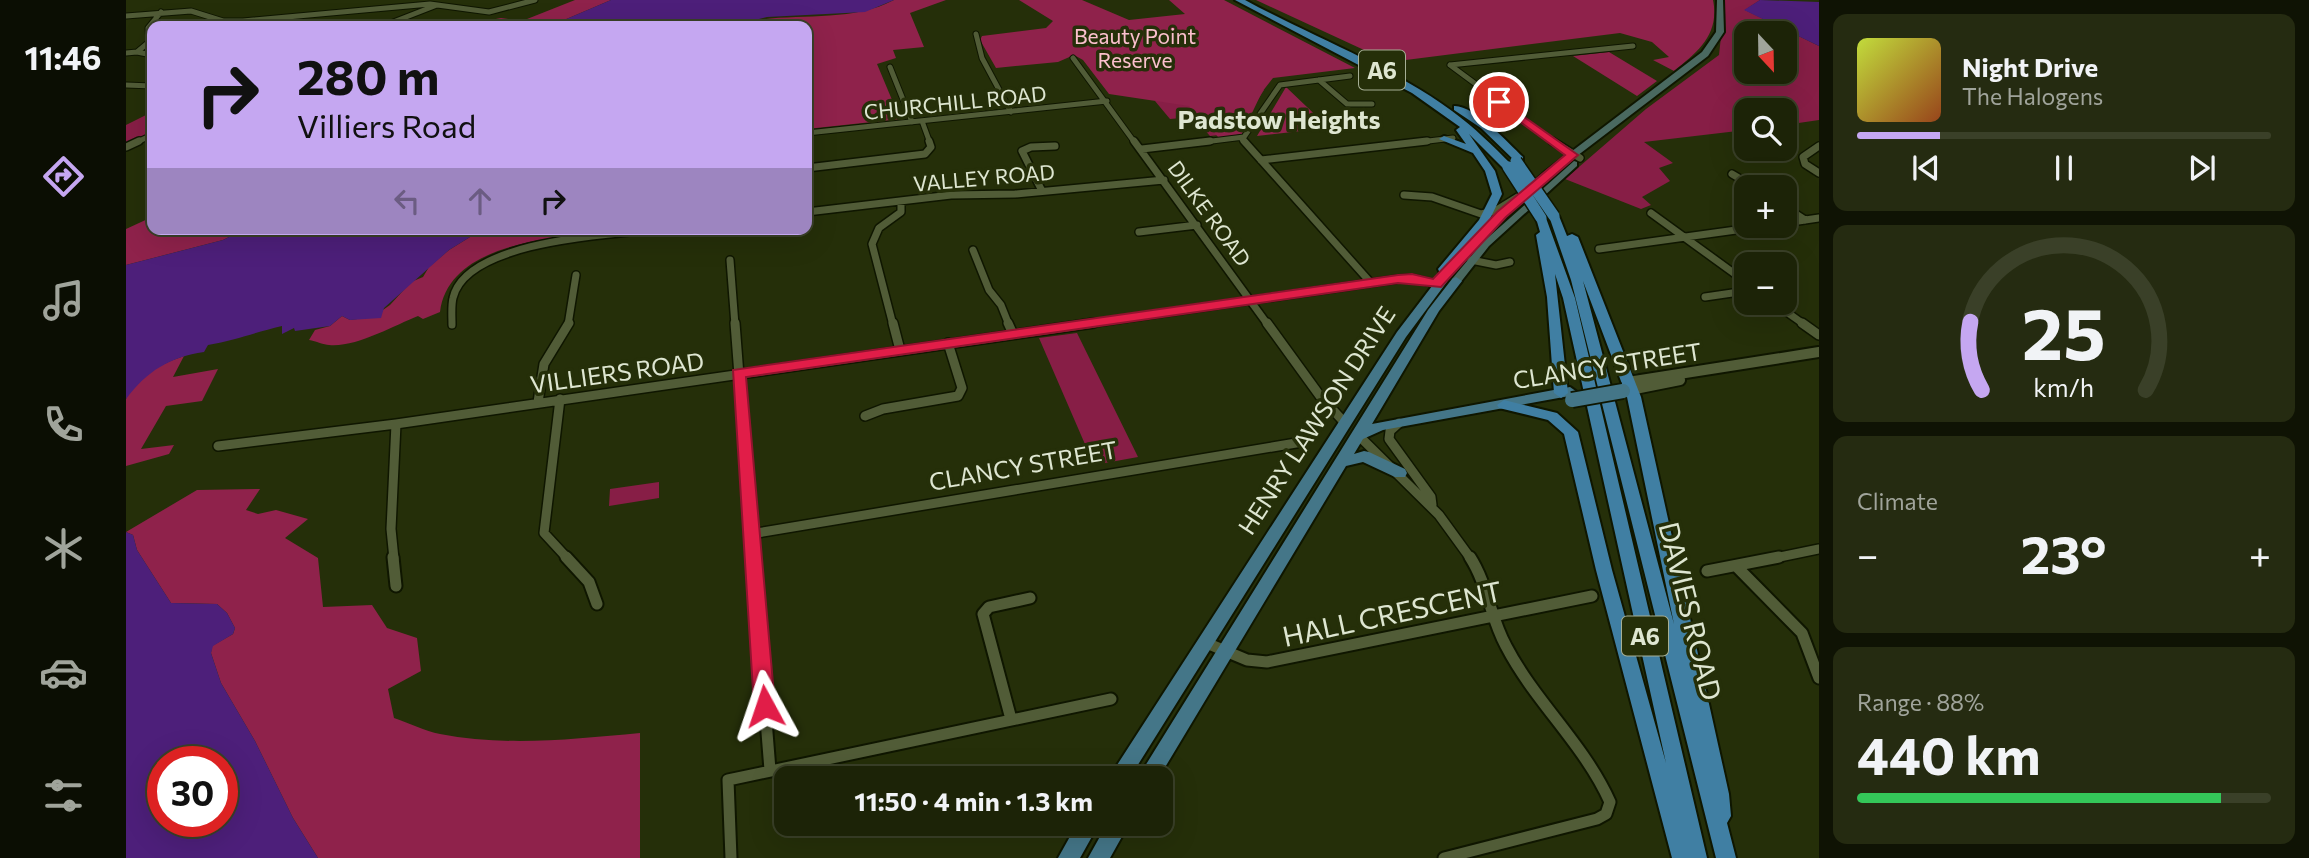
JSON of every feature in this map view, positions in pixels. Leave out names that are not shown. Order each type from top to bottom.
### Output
[{"type":"highway","name":"A6","points":[[1238,0],[1381,70],[1459,119],[1514,162],[1530,194]]},
{"type":"highway","name":"A6","points":[[1249,0],[1392,69],[1484,126],[1556,214],[1572,264],[1595,378]]},
{"type":"highway","name":"A6","points":[[1381,70],[1449,117],[1486,164],[1497,188],[1488,214],[1444,269],[1446,280]]},
{"type":"highway","points":[[1449,138],[1470,148],[1486,164]]},
{"type":"highway","points":[[1530,194],[1543,228],[1567,395]]},
{"type":"highway","points":[[1556,214],[1595,292],[1625,387]]},
{"type":"highway","name":"A6","points":[[1543,228],[1565,281],[1595,378]]},
{"type":"highway","name":"DAVIES ROAD","points":[[1595,378],[1725,853]]},
{"type":"highway","name":"DAVIES ROAD","points":[[1595,378],[1697,858]]},
{"type":"highway","name":"A6","points":[[1625,387],[1719,794],[1725,853]]},
{"type":"highway","points":[[1504,405],[1552,416],[1571,432],[1604,570],[1682,858]]},
{"type":"main road","name":"HENRY LAWSON DRIVE","points":[[1126,766],[1345,423],[1480,235],[1711,49],[1721,25],[1720,0]]},
{"type":"main road","name":"HENRY LAWSON DRIVE","points":[[1155,766],[1377,405],[1446,280],[1471,260],[1576,157]]},
{"type":"main road","name":"CLANCY STREET","points":[[1358,435],[1380,426],[1504,405],[1527,407],[1567,395],[1625,387]]},
{"type":"main road","points":[[1377,405],[1390,418],[1416,420]]},
{"type":"main road","points":[[1345,423],[1358,435]]},
{"type":"main road","points":[[1342,462],[1364,456],[1400,473]]},
{"type":"main road","points":[[1068,858],[1082,836]]},
{"type":"main road","points":[[1098,858],[1112,836]]},
{"type":"street","points":[[248,21],[438,4],[485,12],[536,0]]},
{"type":"street","points":[[396,21],[438,4]]},
{"type":"street","points":[[126,16],[196,11],[228,21]]},
{"type":"street","points":[[154,21],[161,12]]},
{"type":"street","points":[[976,34],[982,58],[1011,111]]},
{"type":"street","points":[[137,52],[147,44]]},
{"type":"street","points":[[1576,157],[1450,65],[1633,46]]},
{"type":"street","points":[[126,53],[147,54]]},
{"type":"street","name":"DILKE ROAD","points":[[1073,58],[1320,396],[1345,423]]},
{"type":"street","points":[[890,67],[912,122]]},
{"type":"street","points":[[1142,149],[1241,138],[1249,133],[1278,87],[1350,76]]},
{"type":"street","points":[[1319,80],[1347,106],[1373,104]]},
{"type":"street","points":[[126,85],[147,86]]},
{"type":"street","name":"CHURCHILL ROAD","points":[[812,132],[1107,102]]},
{"type":"street","points":[[812,167],[925,154],[931,147],[922,121]]},
{"type":"street","points":[[126,147],[147,137]]},
{"type":"street","points":[[1241,138],[1371,283]]},
{"type":"street","points":[[1261,160],[1449,138]]},
{"type":"street","points":[[1042,191],[1022,153],[1024,145],[1055,146]]},
{"type":"street","points":[[1819,146],[1803,157],[1805,164],[1819,173]]},
{"type":"street","name":"VALLEY ROAD","points":[[812,211],[951,195],[1042,191],[1164,180]]},
{"type":"street","points":[[1404,195],[1432,197],[1476,214],[1488,214],[1530,194]]},
{"type":"street","points":[[900,350],[872,244],[879,228],[901,212],[901,201]]},
{"type":"street","points":[[1651,213],[1734,273]]},
{"type":"street","points":[[1797,215],[1805,220]]},
{"type":"street","points":[[1797,221],[1819,218]]},
{"type":"street","points":[[1139,232],[1197,225]]},
{"type":"street","points":[[1599,248],[1734,230]]},
{"type":"street","points":[[452,325],[451,312],[458,287],[473,270],[495,257],[534,245],[613,235]]},
{"type":"street","points":[[973,250],[989,290],[1001,305],[1013,334]]},
{"type":"street","points":[[730,260],[769,770]]},
{"type":"street","points":[[1471,260],[1496,265],[1510,262]]},
{"type":"street","points":[[538,402],[544,363],[570,321],[576,275]]},
{"type":"street","name":"VILLIERS ROAD","points":[[218,446],[396,424],[1408,277],[1446,280]]},
{"type":"street","points":[[1705,297],[1734,293]]},
{"type":"street","points":[[1791,315],[1819,335]]},
{"type":"street","points":[[865,416],[883,409],[958,396],[962,388],[948,343]]},
{"type":"street","name":"CLANCY STREET","points":[[1625,387],[1819,352]]},
{"type":"street","points":[[560,399],[544,533],[589,582],[597,604]]},
{"type":"street","points":[[1399,423],[1390,431],[1389,439],[1431,497],[1432,505]]},
{"type":"street","points":[[396,424],[391,529],[396,586]]},
{"type":"street","points":[[1358,435],[1432,505],[1480,572],[1496,614],[1498,633],[1505,647],[1601,783],[1610,809],[1597,819],[1479,854],[1444,858]]},
{"type":"street","name":"CLANCY STREET","points":[[751,534],[1302,442]]},
{"type":"street","points":[[1707,571],[1819,549]]},
{"type":"street","points":[[1737,566],[1802,633],[1819,678]]},
{"type":"street","name":"HALL CRESCENT","points":[[1205,642],[1247,660],[1267,662],[1592,596]]},
{"type":"street","points":[[1011,719],[984,614],[989,607],[1030,598]]},
{"type":"street","points":[[731,858],[728,780],[1111,699]]},
{"type":"shaded area","points":[[611,0],[894,0],[865,12],[767,17],[751,21],[562,21]]},
{"type":"shaded area","points":[[1725,0],[1760,0],[1745,10],[1768,21],[1734,21],[1734,84],[1797,84],[1797,35],[1819,46],[1819,120],[1797,123],[1797,98],[1734,98],[1734,131],[1644,142],[1673,163],[1659,168],[1670,181],[1642,197],[1651,205],[1641,209],[1565,179],[1646,109],[1719,55]]},
{"type":"shaded area","points":[[1760,0],[1819,2],[1819,46],[1797,35],[1797,21],[1767,21],[1744,10]]},
{"type":"shaded area","points":[[1264,90],[1237,133],[1210,136],[1193,117],[1170,119],[1155,101]]},
{"type":"shaded area","points":[[147,114],[147,134],[126,145],[126,125]]},
{"type":"shaded area","points":[[233,235],[478,235],[449,250],[384,308],[381,318],[350,320],[342,316],[330,326],[295,331],[294,328],[282,334],[282,326],[208,345],[204,352],[160,367],[142,381],[126,399],[126,265],[223,240]]},
{"type":"shaded area","points":[[1077,333],[1138,457],[1094,465],[1039,338]]},
{"type":"shaded area","points":[[659,482],[659,498],[609,506],[610,489]]},
{"type":"shaded area","points":[[126,532],[133,535],[137,550],[171,603],[217,604],[227,613],[235,628],[233,634],[213,646],[211,653],[221,683],[255,741],[293,818],[318,858],[126,858]]},
{"type":"green space","points":[[575,0],[611,0],[562,21],[522,21]]},
{"type":"green space","points":[[894,0],[946,0],[910,13],[924,47],[893,50],[896,58],[877,64],[900,119],[812,128],[812,21],[751,21],[855,13]]},
{"type":"green space","name":"Beauty Point Reserve","points":[[1019,0],[1082,0],[1129,20],[1185,14],[1169,0],[1224,0],[1355,68],[1273,78],[1262,92],[1242,134],[1219,138],[1189,106],[1109,94],[1083,60],[1074,55],[1058,62],[996,68],[980,40],[982,36],[1046,28],[1053,21]]},
{"type":"green space","points":[[1256,0],[1713,0],[1714,12],[1713,23],[1705,41],[1674,71],[1653,60],[1669,57],[1652,42],[1620,33],[1390,62]]},
{"type":"green space","points":[[501,18],[522,21],[485,21]]},
{"type":"green space","points":[[1609,52],[1657,81],[1637,96],[1573,56]]},
{"type":"green space","points":[[1286,87],[1329,128],[1257,136]]},
{"type":"green space","points":[[147,219],[147,235],[233,235],[223,240],[126,265],[126,229]]},
{"type":"green space","points":[[566,235],[508,248],[471,264],[456,277],[446,293],[440,312],[423,319],[418,316],[351,343],[329,345],[309,340],[315,330],[330,326],[342,316],[350,320],[373,317],[390,305],[411,282],[423,277],[429,267],[449,250],[470,237]]},
{"type":"green space","points":[[184,356],[173,377],[218,369],[202,401],[166,406],[141,449],[174,445],[169,454],[126,466],[126,399],[130,391],[150,371]]},
{"type":"green space","points":[[260,489],[246,510],[258,514],[276,510],[308,519],[285,538],[318,558],[323,607],[372,605],[387,628],[417,638],[421,671],[388,689],[394,718],[440,734],[490,740],[540,741],[640,733],[640,858],[318,858],[293,818],[255,741],[221,683],[211,653],[212,646],[233,634],[235,628],[227,613],[217,604],[171,603],[137,550],[133,535],[126,532],[197,490]]},
{"type":"district","name":"Padstow Heights","points":[[1279,118]]},
{"type":"route","points":[[765,706],[738,373],[1408,277],[1436,284],[1502,214],[1572,155],[1499,102]]}]
